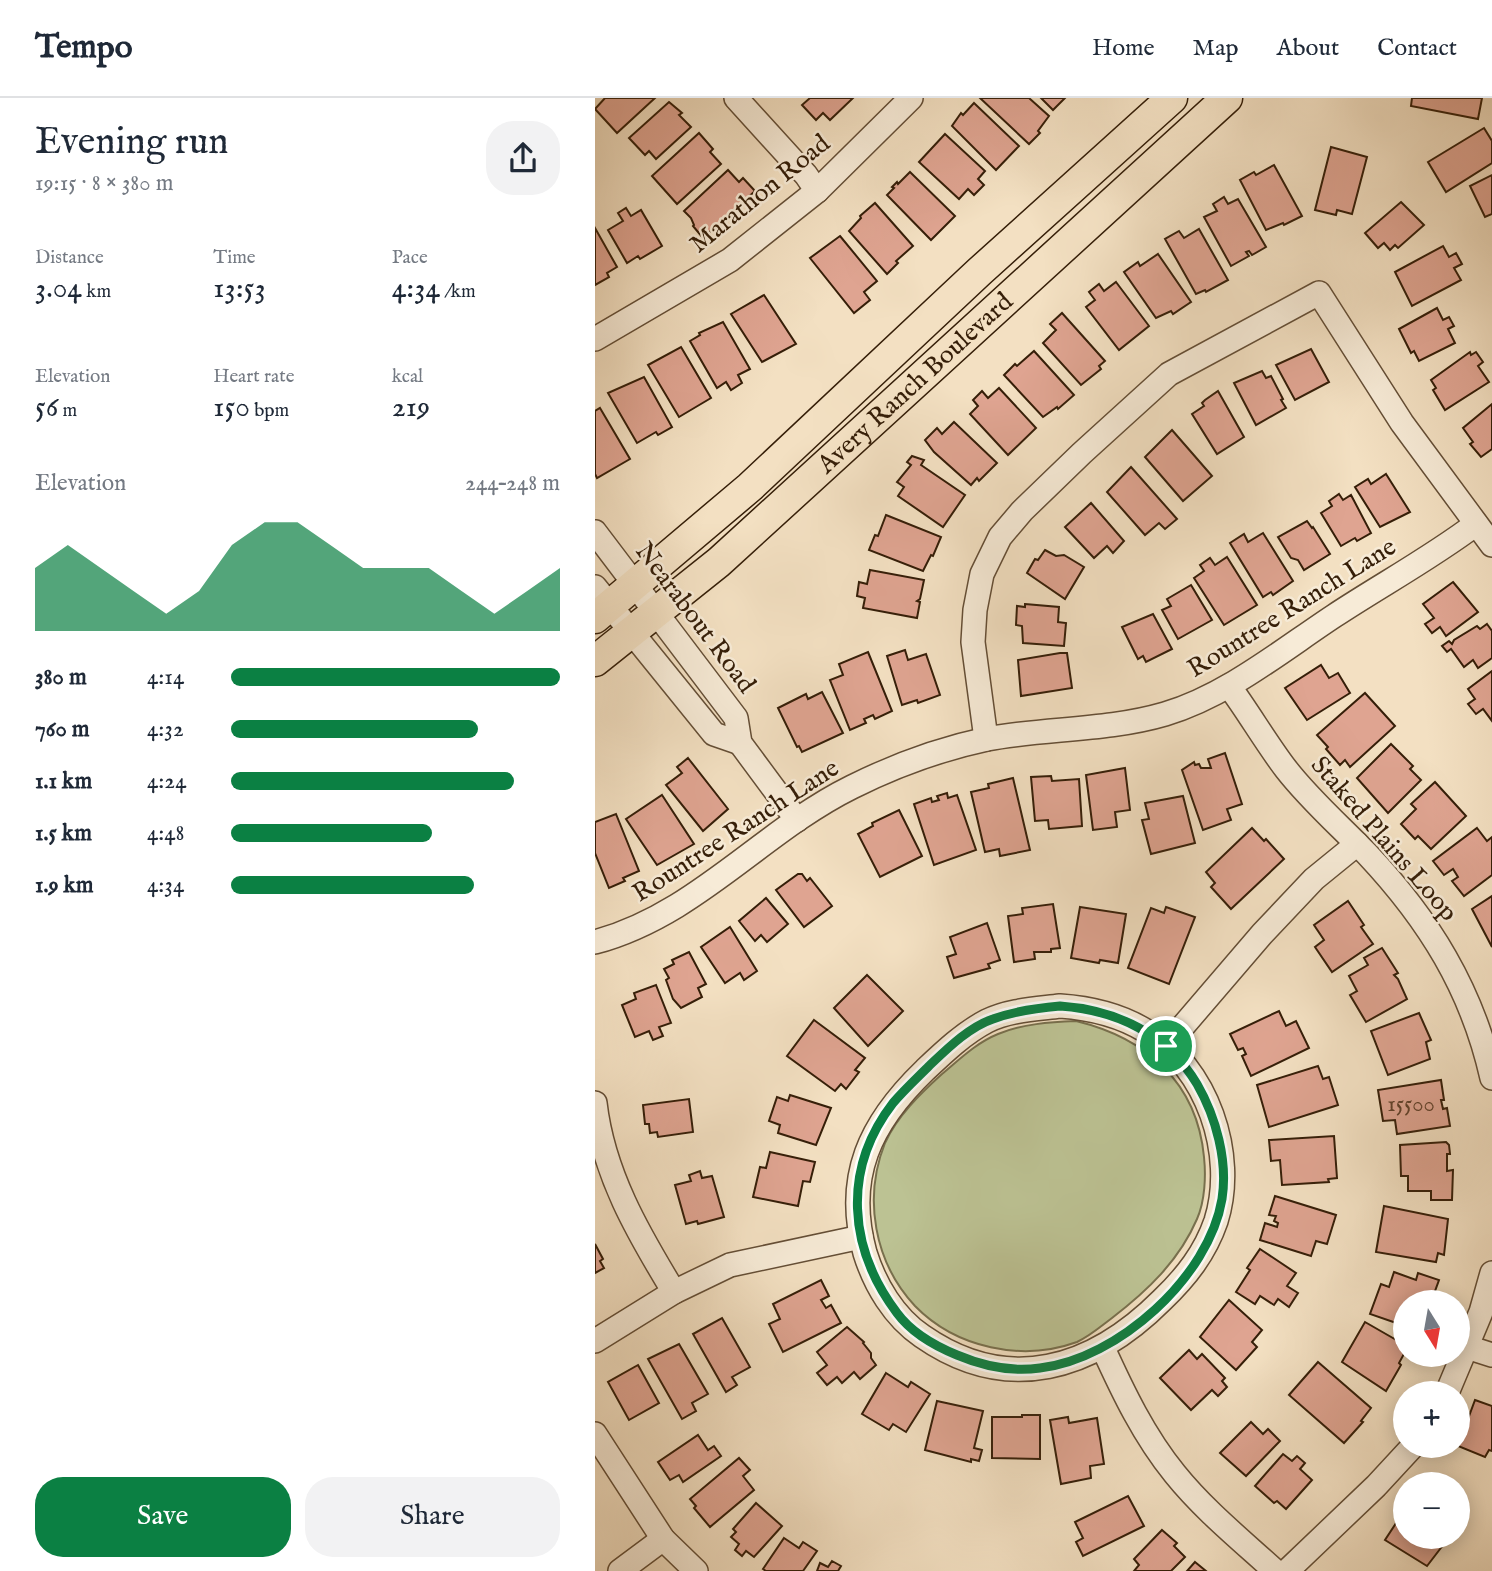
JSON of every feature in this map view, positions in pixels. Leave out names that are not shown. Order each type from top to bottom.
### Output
[{"type":"main road","name":"Avery Ranch Boulevard","points":[[600,604],[636,586],[750,487],[979,272],[1172,98]]},
{"type":"main road","name":"Avery Ranch Boulevard","points":[[595,661],[719,562],[1227,98]]},
{"type":"street","points":[[736,98],[806,175],[817,191]]},
{"type":"street","name":"Marathon Road","points":[[595,339],[730,260],[817,191],[911,98]]},
{"type":"street","points":[[986,740],[973,642],[975,610],[982,574],[1000,537],[1022,511],[1073,461],[1169,374],[1319,293],[1402,423],[1492,545]]},
{"type":"street","name":"Rountree Ranch Lane","points":[[595,942],[616,937],[654,921],[697,894],[797,820],[850,788],[888,771],[927,756],[986,740],[1129,723],[1167,714],[1229,686],[1476,524]]},
{"type":"street","name":"Nearabout Road","points":[[595,532],[736,718],[740,743],[797,820]]},
{"type":"street","name":"Nearabout Road","points":[[600,604],[632,632],[714,734],[740,743]]},
{"type":"street","name":"Staked Plains Loop","points":[[1229,686],[1287,770],[1412,906],[1441,947],[1467,997],[1485,1048],[1492,1078]]},
{"type":"street","points":[[1166,1046],[1262,934],[1314,879],[1357,844]]},
{"type":"street","points":[[1060,1006],[1087,1008],[1121,1018],[1147,1031],[1166,1046],[1194,1079],[1217,1132],[1222,1163],[1222,1198],[1205,1248],[1189,1272],[1145,1317],[1103,1348],[1072,1362],[1040,1368],[1013,1369],[974,1362],[943,1350],[920,1335],[900,1317],[870,1270],[861,1237],[857,1208],[858,1184],[863,1158],[874,1132],[893,1103],[913,1081],[967,1034],[990,1020],[1027,1009],[1060,1006]]},
{"type":"street","points":[[595,1103],[619,1195],[674,1292]]},
{"type":"street","points":[[595,1341],[674,1292],[730,1265],[861,1237]]},
{"type":"street","points":[[1470,1338],[1492,1273]]},
{"type":"street","points":[[1103,1348],[1118,1382],[1154,1446],[1176,1475],[1200,1502],[1275,1571]]},
{"type":"street","points":[[1470,1348],[1492,1355]]},
{"type":"street","points":[[595,1434],[663,1539],[696,1571]]},
{"type":"street","points":[[1287,1571],[1402,1458]]},
{"type":"street","points":[[620,1571],[663,1539]]},
{"type":"green space","points":[[1076,1021],[1125,1039],[1164,1067],[1179,1085],[1191,1106],[1204,1157],[1204,1188],[1200,1212],[1181,1248],[1150,1286],[1082,1340],[1034,1351],[991,1347],[970,1341],[931,1320],[915,1306],[890,1270],[876,1229],[874,1207],[878,1164],[885,1143],[903,1114],[934,1081],[969,1052],[998,1034],[1017,1028]]},
{"type":"building","points":[[605,98],[655,98],[617,133],[595,109]]},
{"type":"building","points":[[810,98],[853,98],[830,120],[823,113],[816,120],[802,105]]},
{"type":"building","points":[[980,98],[1029,98],[1049,116],[1038,131],[1040,133],[1029,144]]},
{"type":"building","points":[[1041,98],[1065,98],[1053,110]]},
{"type":"building","points":[[1412,98],[1482,98],[1478,119],[1411,106]]},
{"type":"building","points":[[669,102],[682,113],[679,115],[691,127],[656,159],[649,151],[645,155],[629,138]]},
{"type":"building","points":[[974,103],[1019,146],[996,170],[952,126],[961,113],[963,115]]},
{"type":"building","points":[[1484,128],[1492,141],[1492,163],[1446,192],[1428,162]]},
{"type":"building","points":[[699,133],[713,149],[710,152],[721,164],[677,204],[652,176]]},
{"type":"building","points":[[945,134],[985,171],[978,179],[984,185],[974,195],[968,189],[959,199],[919,162]]},
{"type":"building","points":[[1331,147],[1367,157],[1352,214],[1337,210],[1336,215],[1315,210]]},
{"type":"building","points":[[1274,165],[1302,216],[1266,230],[1240,180]]},
{"type":"building","points":[[728,170],[739,182],[743,178],[755,191],[703,238],[684,211]]},
{"type":"building","points":[[910,172],[955,216],[931,240],[887,195],[897,182],[898,184]]},
{"type":"building","points":[[1492,175],[1492,214],[1485,217],[1470,186]]},
{"type":"building","points":[[1224,197],[1228,204],[1238,199],[1266,247],[1252,255],[1249,251],[1246,252],[1249,256],[1231,266],[1204,217],[1217,211],[1213,204]]},
{"type":"building","points":[[1401,202],[1424,225],[1398,248],[1395,245],[1390,250],[1384,243],[1378,248],[1365,233]]},
{"type":"building","points":[[875,203],[913,246],[896,261],[898,263],[887,274],[849,231],[860,216]]},
{"type":"building","points":[[626,208],[631,216],[641,210],[662,246],[627,263],[608,230],[623,221],[618,213]]},
{"type":"building","points":[[595,228],[617,267],[607,273],[609,277],[595,285]]},
{"type":"building","points":[[1199,229],[1228,280],[1206,292],[1205,290],[1196,294],[1165,239],[1179,231],[1184,238]]},
{"type":"building","points":[[840,236],[877,281],[864,292],[870,300],[854,313],[810,258]]},
{"type":"building","points":[[1443,246],[1449,257],[1456,253],[1462,264],[1454,268],[1461,280],[1412,306],[1395,272]]},
{"type":"building","points":[[1158,254],[1191,302],[1173,314],[1171,311],[1156,318],[1124,272],[1138,262],[1140,266]]},
{"type":"building","points":[[1116,282],[1149,326],[1119,350],[1086,307],[1095,300],[1089,292],[1099,284],[1104,291]]},
{"type":"building","points":[[764,295],[796,344],[762,362],[731,314]]},
{"type":"building","points":[[1437,308],[1443,320],[1449,317],[1454,326],[1448,329],[1455,343],[1419,361],[1414,351],[1411,353],[1399,329]]},
{"type":"building","points":[[1062,313],[1105,361],[1099,366],[1101,369],[1081,385],[1043,343],[1056,330],[1050,324]]},
{"type":"building","points":[[723,322],[750,369],[738,375],[742,383],[731,390],[726,382],[717,388],[690,341],[700,335],[699,333]]},
{"type":"building","points":[[681,347],[711,398],[679,417],[648,365]]},
{"type":"building","points":[[1311,349],[1329,382],[1295,400],[1276,365]]},
{"type":"building","points":[[1034,351],[1074,395],[1058,409],[1057,407],[1043,417],[1004,375]]},
{"type":"building","points":[[1470,352],[1471,355],[1476,352],[1483,362],[1478,366],[1489,382],[1445,410],[1433,390],[1436,388],[1431,380]]},
{"type":"building","points":[[1262,371],[1266,378],[1271,376],[1286,408],[1256,425],[1234,383]]},
{"type":"building","points":[[644,377],[672,427],[658,435],[656,432],[637,443],[608,393]]},
{"type":"building","points":[[999,388],[1036,428],[1008,455],[970,414],[978,406],[973,400],[982,391],[988,398]]},
{"type":"building","points":[[1218,391],[1244,437],[1217,454],[1192,414]]},
{"type":"building","points":[[1492,404],[1492,449],[1481,457],[1470,444],[1473,442],[1463,428]]},
{"type":"building","points":[[600,408],[630,459],[597,478],[595,411]]},
{"type":"building","points":[[954,422],[997,463],[979,481],[977,478],[971,485],[934,452],[925,440],[937,428],[942,434]]},
{"type":"building","points":[[1172,430],[1212,476],[1183,501],[1145,457]]},
{"type":"building","points":[[912,456],[924,460],[921,465],[965,495],[943,527],[898,496],[904,487],[897,482],[911,465],[907,462]]},
{"type":"building","points":[[1131,467],[1177,519],[1165,529],[1159,523],[1145,535],[1107,492]]},
{"type":"building","points":[[1386,474],[1410,512],[1380,527],[1355,487],[1368,479],[1371,484]]},
{"type":"building","points":[[1339,494],[1343,500],[1351,495],[1371,533],[1341,546],[1321,513],[1332,506],[1329,501]]},
{"type":"building","points":[[1091,503],[1124,541],[1113,553],[1107,546],[1094,558],[1065,527]]},
{"type":"building","points":[[886,515],[941,537],[923,571],[869,550]]},
{"type":"building","points":[[1307,521],[1330,554],[1304,570],[1298,560],[1291,558],[1278,537]]},
{"type":"building","points":[[1263,533],[1293,581],[1273,595],[1271,592],[1263,597],[1230,543],[1244,534],[1248,542]]},
{"type":"building","points":[[1045,550],[1056,556],[1064,555],[1084,567],[1065,599],[1027,573],[1035,559],[1038,560]]},
{"type":"building","points":[[1227,557],[1257,605],[1224,625],[1194,578],[1204,571],[1200,565],[1210,558],[1215,565]]},
{"type":"building","points":[[870,570],[924,580],[920,599],[917,601],[920,602],[917,618],[863,608],[865,598],[857,596],[859,582],[867,584]]},
{"type":"building","points":[[1453,582],[1478,612],[1446,636],[1440,627],[1432,633],[1425,624],[1434,618],[1423,604]]},
{"type":"building","points":[[1191,585],[1212,620],[1178,639],[1162,610],[1171,606],[1167,599]]},
{"type":"building","points":[[1025,604],[1059,607],[1058,622],[1066,623],[1064,646],[1023,643],[1022,626],[1016,625],[1017,606],[1025,607]]},
{"type":"building","points":[[1153,614],[1172,649],[1146,662],[1143,656],[1138,659],[1122,627]]},
{"type":"building","points":[[1487,624],[1492,631],[1492,658],[1478,668],[1473,660],[1464,667],[1451,649],[1447,652],[1442,646],[1449,641],[1452,644],[1477,626],[1480,629]]},
{"type":"building","points":[[905,650],[908,660],[926,654],[940,695],[918,703],[917,700],[902,705],[887,656]]},
{"type":"building","points":[[868,652],[892,711],[875,719],[873,715],[864,719],[866,723],[850,730],[830,680],[843,675],[839,664]]},
{"type":"building","points":[[1067,653],[1072,688],[1021,696],[1018,660]]},
{"type":"building","points":[[1321,665],[1329,678],[1338,673],[1350,693],[1307,720],[1285,688]]},
{"type":"building","points":[[1492,671],[1492,721],[1483,709],[1476,714],[1468,704],[1475,699],[1468,689]]},
{"type":"building","points":[[822,692],[843,733],[802,752],[778,708],[806,694],[808,699]]},
{"type":"building","points":[[1365,693],[1395,726],[1350,767],[1345,760],[1340,765],[1317,735]]},
{"type":"building","points":[[1391,744],[1413,766],[1410,769],[1421,780],[1388,813],[1357,778]]},
{"type":"building","points":[[1225,753],[1242,804],[1227,809],[1231,820],[1203,830],[1182,770],[1194,762],[1201,768],[1211,768],[1208,759]]},
{"type":"building","points":[[688,758],[728,809],[703,831],[666,785],[682,773],[677,767]]},
{"type":"building","points":[[1125,768],[1130,810],[1115,812],[1117,827],[1093,830],[1086,775]]},
{"type":"building","points":[[1051,776],[1052,781],[1079,779],[1082,826],[1049,829],[1048,820],[1035,821],[1031,777]]},
{"type":"building","points":[[1013,778],[1030,850],[1000,856],[999,849],[985,852],[971,792],[989,788],[988,784]]},
{"type":"building","points":[[1435,782],[1466,816],[1431,849],[1418,836],[1415,839],[1401,824],[1416,809],[1411,804]]},
{"type":"building","points":[[947,793],[948,798],[957,795],[976,850],[934,865],[914,804],[931,798],[932,802],[939,800],[937,796]]},
{"type":"building","points":[[662,795],[694,844],[657,865],[626,819]]},
{"type":"building","points":[[1183,796],[1195,843],[1151,854],[1142,820],[1149,819],[1145,803]]},
{"type":"building","points":[[899,810],[922,856],[880,877],[858,834],[873,826],[872,823]]},
{"type":"building","points":[[616,814],[639,871],[609,888],[595,853],[595,822]]},
{"type":"building","points":[[1252,828],[1284,859],[1231,909],[1211,887],[1215,883],[1206,872]]},
{"type":"building","points":[[1477,828],[1487,841],[1492,837],[1492,875],[1464,896],[1452,881],[1458,877],[1453,869],[1444,875],[1433,861]]},
{"type":"building","points":[[802,874],[807,881],[810,878],[832,906],[804,927],[776,890]]},
{"type":"building","points":[[1492,896],[1492,947],[1472,909]]},
{"type":"building","points":[[766,898],[788,924],[767,942],[761,935],[755,941],[739,921]]},
{"type":"building","points":[[1348,901],[1373,944],[1332,972],[1315,947],[1324,940],[1314,925]]},
{"type":"building","points":[[1053,904],[1060,948],[1051,949],[1051,952],[1034,952],[1035,959],[1014,962],[1008,916],[1023,914],[1022,908]]},
{"type":"building","points":[[1080,907],[1126,914],[1118,963],[1071,958]]},
{"type":"building","points":[[1166,907],[1195,917],[1169,984],[1128,968],[1151,908],[1164,913]]},
{"type":"building","points":[[987,923],[1000,960],[988,964],[990,968],[954,978],[947,957],[956,954],[950,937]]},
{"type":"building","points":[[730,927],[757,971],[744,980],[740,973],[725,983],[701,947]]},
{"type":"building","points":[[1382,948],[1398,973],[1394,975],[1407,999],[1366,1022],[1350,995],[1357,991],[1349,976],[1368,965],[1364,958]]},
{"type":"building","points":[[689,952],[706,984],[698,988],[702,997],[681,1008],[673,999],[666,980],[669,978],[664,969],[674,964],[672,960]]},
{"type":"building","points":[[867,975],[903,1011],[868,1046],[834,1008]]},
{"type":"building","points":[[656,985],[671,1023],[659,1027],[663,1036],[653,1040],[649,1031],[635,1037],[622,1005],[636,999],[634,993]]},
{"type":"building","points":[[1279,1011],[1286,1026],[1296,1021],[1309,1048],[1251,1076],[1242,1056],[1246,1054],[1243,1048],[1238,1050],[1230,1034]]},
{"type":"building","points":[[1419,1013],[1431,1040],[1426,1042],[1430,1059],[1388,1075],[1371,1031]]},
{"type":"building","points":[[814,1020],[865,1058],[855,1070],[859,1072],[846,1089],[841,1084],[835,1091],[787,1056]]},
{"type":"building","points":[[1318,1066],[1323,1079],[1329,1077],[1338,1105],[1269,1127],[1257,1085]]},
{"type":"building","points":[[1441,1080],[1444,1100],[1441,1100],[1443,1109],[1447,1108],[1450,1126],[1397,1134],[1395,1120],[1383,1121],[1378,1090]]},
{"type":"building","points":[[790,1095],[831,1108],[816,1145],[778,1133],[780,1125],[769,1121],[777,1097],[788,1101]]},
{"type":"building","points":[[689,1099],[693,1132],[658,1137],[657,1132],[650,1133],[649,1124],[645,1124],[643,1105]]},
{"type":"building","points":[[1334,1136],[1337,1178],[1328,1179],[1329,1182],[1282,1185],[1280,1160],[1271,1161],[1269,1140]]},
{"type":"building","points":[[1446,1142],[1450,1154],[1447,1154],[1447,1171],[1453,1170],[1452,1200],[1431,1200],[1431,1191],[1408,1191],[1408,1176],[1401,1176],[1400,1145]]},
{"type":"building","points":[[770,1152],[815,1162],[810,1182],[803,1181],[798,1206],[753,1197],[760,1167],[766,1168]]},
{"type":"building","points":[[700,1171],[702,1178],[712,1176],[724,1217],[698,1224],[697,1221],[686,1224],[675,1185],[691,1181],[689,1175]]},
{"type":"building","points":[[1275,1196],[1336,1215],[1327,1244],[1316,1241],[1311,1256],[1260,1240],[1265,1223],[1277,1227],[1278,1223],[1274,1221],[1276,1216],[1269,1215]]},
{"type":"building","points":[[1384,1206],[1448,1219],[1444,1255],[1438,1253],[1436,1262],[1376,1252]]},
{"type":"building","points":[[595,1244],[603,1259],[600,1261],[604,1268],[595,1273]]},
{"type":"building","points":[[1260,1249],[1296,1273],[1287,1286],[1298,1293],[1289,1307],[1278,1299],[1274,1305],[1260,1296],[1255,1304],[1236,1292]]},
{"type":"building","points":[[1394,1272],[1416,1280],[1418,1273],[1439,1280],[1435,1290],[1393,1290],[1393,1322],[1370,1314],[1381,1284],[1389,1287]]},
{"type":"building","points":[[821,1280],[829,1296],[821,1300],[826,1308],[831,1305],[841,1323],[783,1352],[769,1324],[780,1319],[773,1304]]},
{"type":"building","points":[[1229,1300],[1262,1330],[1252,1342],[1257,1347],[1236,1370],[1200,1337]]},
{"type":"building","points":[[722,1318],[750,1367],[732,1377],[737,1385],[726,1392],[693,1334]]},
{"type":"building","points":[[1365,1322],[1393,1338],[1393,1367],[1400,1367],[1386,1391],[1342,1362]]},
{"type":"building","points":[[847,1327],[864,1342],[876,1365],[860,1379],[854,1372],[842,1383],[837,1377],[827,1385],[817,1373],[827,1365],[817,1352]]},
{"type":"building","points":[[679,1344],[708,1394],[692,1403],[696,1411],[682,1419],[648,1359]]},
{"type":"building","points":[[1189,1350],[1197,1359],[1202,1354],[1225,1378],[1222,1381],[1227,1387],[1218,1396],[1212,1390],[1191,1410],[1160,1378]]},
{"type":"building","points":[[1318,1362],[1371,1408],[1361,1421],[1363,1422],[1344,1443],[1289,1395]]},
{"type":"building","points":[[638,1365],[659,1403],[629,1420],[608,1382]]},
{"type":"building","points":[[886,1373],[908,1387],[911,1382],[930,1394],[906,1432],[893,1424],[889,1430],[862,1414]]},
{"type":"building","points":[[1475,1400],[1492,1406],[1492,1451],[1489,1450],[1485,1457],[1470,1451],[1470,1414]]},
{"type":"building","points":[[937,1401],[983,1411],[974,1448],[982,1450],[979,1461],[971,1459],[971,1462],[925,1450]]},
{"type":"building","points":[[1040,1415],[1040,1459],[992,1458],[992,1417]]},
{"type":"building","points":[[1068,1417],[1069,1423],[1097,1418],[1104,1464],[1090,1466],[1091,1478],[1061,1484],[1050,1420]]},
{"type":"building","points":[[1251,1422],[1263,1434],[1268,1429],[1280,1441],[1246,1476],[1220,1453]]},
{"type":"building","points":[[698,1435],[708,1450],[714,1446],[721,1456],[683,1482],[679,1475],[670,1480],[658,1462]]},
{"type":"building","points":[[1283,1454],[1292,1461],[1297,1456],[1305,1463],[1300,1469],[1312,1480],[1286,1509],[1277,1501],[1274,1503],[1255,1486]]},
{"type":"building","points":[[739,1458],[750,1470],[743,1476],[754,1490],[710,1527],[690,1499]]},
{"type":"building","points":[[1128,1496],[1144,1526],[1083,1556],[1076,1542],[1083,1538],[1075,1522]]},
{"type":"building","points":[[756,1503],[782,1526],[754,1557],[746,1551],[742,1556],[735,1550],[739,1544],[731,1537],[736,1532],[733,1529]]},
{"type":"building","points":[[1393,1528],[1393,1545],[1385,1540]]},
{"type":"building","points":[[1162,1530],[1177,1543],[1174,1546],[1185,1557],[1171,1571],[1134,1571],[1139,1565],[1134,1559]]},
{"type":"building","points":[[784,1538],[799,1548],[803,1542],[817,1551],[803,1571],[763,1569]]},
{"type":"building","points":[[1400,1549],[1440,1549],[1427,1566]]},
{"type":"building","points":[[832,1561],[841,1566],[838,1571],[817,1571],[820,1563],[828,1567]]},
{"type":"building","points":[[1195,1562],[1206,1571],[1187,1571]]},
{"type":"route","points":[[1060,1006],[1087,1008],[1121,1018],[1147,1031],[1166,1046],[1189,1071],[1204,1097],[1217,1132],[1222,1163],[1222,1198],[1215,1222],[1205,1248],[1178,1285],[1145,1317],[1103,1348],[1072,1362],[1040,1368],[1013,1369],[974,1362],[943,1350],[920,1335],[900,1317],[870,1270],[861,1237],[857,1208],[858,1184],[863,1158],[874,1132],[893,1103],[913,1081],[967,1034],[990,1020],[1027,1009],[1060,1006]]}]
